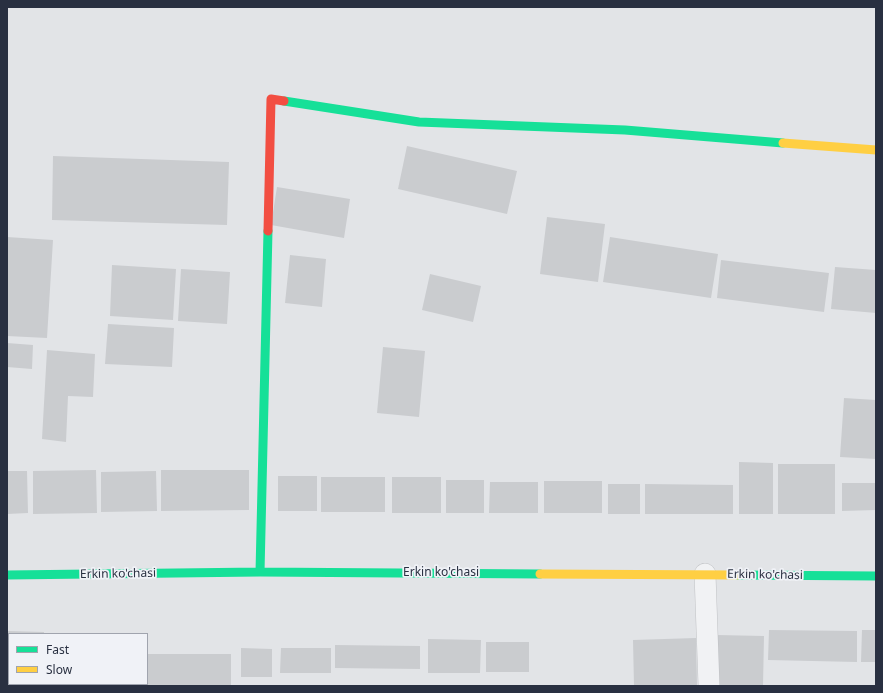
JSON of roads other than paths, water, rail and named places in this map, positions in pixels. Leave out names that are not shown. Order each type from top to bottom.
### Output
[{"type":"street","points":[[260,572],[271,99],[420,122],[625,130],[876,150]]},
{"type":"street","name":"Erkin ko'chasi","points":[[7,575],[260,572],[876,576]]},
{"type":"street","points":[[705,574],[709,686]]}]
